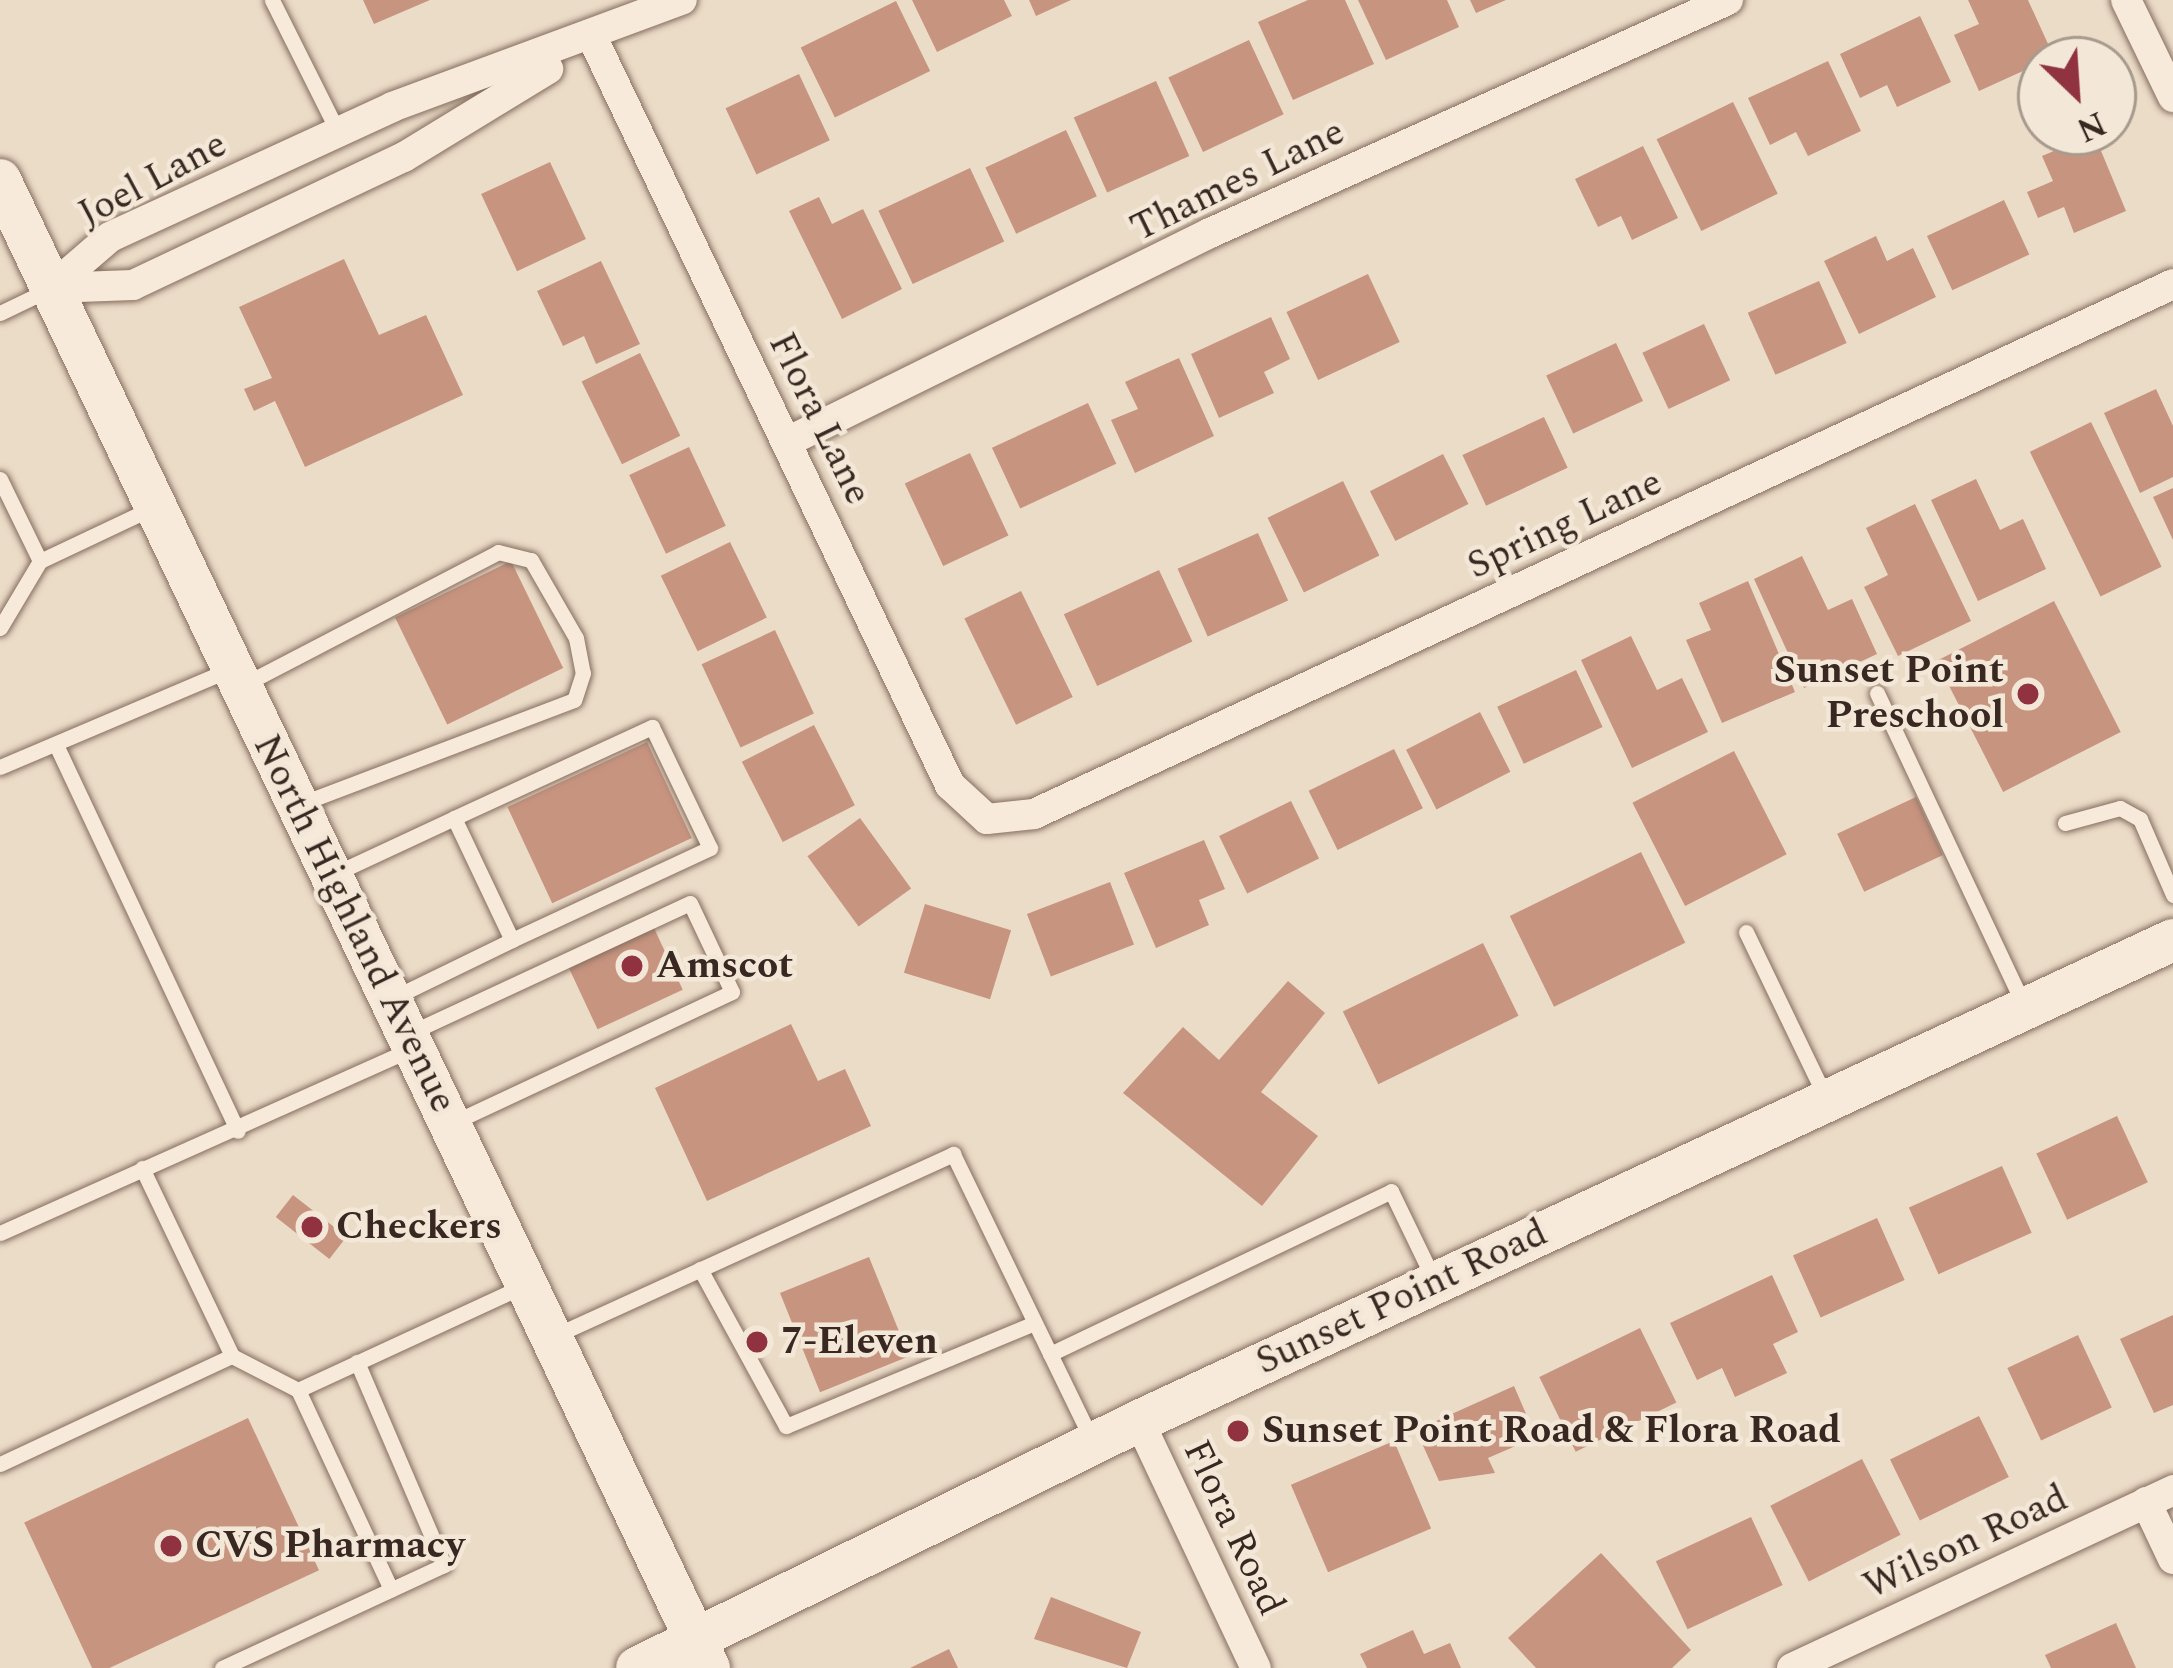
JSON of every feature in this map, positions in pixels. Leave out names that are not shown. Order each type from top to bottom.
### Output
[{"type":"main road","name":"North Highland Avenue","points":[[0,180],[703,1654]]},
{"type":"main road","name":"Sunset Point Road","points":[[638,1668],[703,1654],[1138,1420],[2173,940]]},
{"type":"street","name":"Joel Lane","points":[[51,288],[110,237],[338,132],[593,41],[682,0]]},
{"type":"street","name":"Thames Lane","points":[[787,442],[1210,233],[1728,0]]},
{"type":"street","points":[[2126,0],[2173,97]]},
{"type":"street","name":"Joel Lane","points":[[51,288],[133,285],[404,157],[593,41]]},
{"type":"street","name":"Flora Lane","points":[[593,41],[950,785],[987,819]]},
{"type":"street","name":"Spring Lane","points":[[987,819],[1034,814],[2173,284]]},
{"type":"street","name":"Flora Road","points":[[1138,1420],[1256,1668]]},
{"type":"street","points":[[2159,1496],[2173,1559]]},
{"type":"street","name":"Wilson Road","points":[[1792,1668],[2159,1496]]},
{"type":"lane","points":[[272,0],[338,132]]},
{"type":"lane","points":[[0,313],[51,288]]},
{"type":"lane","points":[[0,479],[40,561]]},
{"type":"lane","points":[[0,628],[40,561],[155,507]]},
{"type":"lane","points":[[0,767],[58,749],[236,677],[498,552],[531,560],[576,638],[583,673],[574,700],[297,805]]},
{"type":"lane","points":[[1877,693],[2025,1008]]},
{"type":"lane","points":[[0,1234],[142,1168],[238,1131],[403,1028],[512,940],[710,848],[652,727],[331,876]]},
{"type":"lane","points":[[58,749],[238,1131]]},
{"type":"lane","points":[[2065,823],[2120,808],[2140,819],[2173,896]]},
{"type":"lane","points":[[454,818],[512,940]]},
{"type":"lane","points":[[403,1028],[690,903],[732,992],[449,1124]]},
{"type":"lane","points":[[1746,932],[1827,1101]]},
{"type":"lane","points":[[551,1337],[953,1154],[1093,1442]]},
{"type":"lane","points":[[142,1168],[232,1356],[298,1390],[391,1589]]},
{"type":"lane","points":[[1050,1354],[1391,1191],[1435,1283]]},
{"type":"lane","points":[[700,1269],[763,1402],[786,1426],[1035,1323]]},
{"type":"lane","points":[[298,1390],[526,1285]]},
{"type":"lane","points":[[0,1464],[232,1356]]},
{"type":"lane","points":[[222,1668],[444,1565],[357,1363]]},
{"type":"building","points":[[363,0],[430,0],[374,24]]},
{"type":"building","points":[[912,0],[1004,0],[1012,16],[937,52]]},
{"type":"building","points":[[1029,0],[1071,0],[1036,16]]},
{"type":"building","points":[[1308,0],[1345,0],[1374,64],[1293,100],[1258,22]]},
{"type":"building","points":[[1358,0],[1447,0],[1459,27],[1386,60]]},
{"type":"building","points":[[1470,0],[1506,0],[1476,13]]},
{"type":"building","points":[[1968,0],[2028,0],[2044,36],[2017,36],[2017,74],[1979,91],[1954,35],[1979,24]]},
{"type":"building","points":[[896,1],[930,71],[835,118],[801,47]]},
{"type":"building","points":[[1920,16],[1951,82],[1897,107],[1887,85],[1860,98],[1840,54]]},
{"type":"building","points":[[1249,40],[1284,114],[1203,152],[1168,78]]},
{"type":"building","points":[[1828,61],[1861,131],[1808,156],[1796,132],[1770,145],[1748,98]]},
{"type":"building","points":[[799,74],[830,140],[756,174],[726,108]]},
{"type":"building","points":[[1156,81],[1189,156],[1107,193],[1074,118]]},
{"type":"building","points":[[1733,102],[1778,194],[1701,231],[1657,139]]},
{"type":"building","points":[[1066,130],[1097,196],[1016,234],[985,168]]},
{"type":"building","points":[[1643,146],[1678,218],[1632,240],[1621,216],[1598,227],[1575,179]]},
{"type":"building","points":[[2042,156],[2103,156],[2126,211],[2074,233],[2064,207],[2038,218],[2027,192],[2053,181]]},
{"type":"building","points":[[550,162],[586,239],[517,271],[481,194]]},
{"type":"building","points":[[970,168],[1004,241],[913,284],[878,211]]},
{"type":"building","points":[[819,197],[832,224],[863,209],[902,289],[842,319],[789,211]]},
{"type":"building","points":[[2004,200],[2029,254],[1952,290],[1927,236]]},
{"type":"building","points":[[1876,236],[1887,261],[1913,248],[1936,297],[1859,334],[1824,261]]},
{"type":"building","points":[[344,259],[379,335],[426,315],[463,395],[305,467],[275,401],[254,411],[244,389],[272,378],[239,307]]},
{"type":"building","points":[[601,261],[640,344],[596,364],[584,336],[563,346],[537,291]]},
{"type":"building","points":[[1368,274],[1400,342],[1318,380],[1286,312]]},
{"type":"building","points":[[1819,281],[1847,343],[1775,375],[1748,313]]},
{"type":"building","points":[[1271,317],[1290,359],[1264,372],[1274,393],[1219,418],[1191,354]]},
{"type":"building","points":[[1704,324],[1730,380],[1669,409],[1642,353]]},
{"type":"building","points":[[1616,343],[1643,401],[1573,434],[1546,376]]},
{"type":"building","points":[[640,353],[680,436],[622,464],[582,381]]},
{"type":"building","points":[[1179,358],[1214,436],[1135,473],[1111,420],[1138,409],[1125,382]]},
{"type":"building","points":[[2156,389],[2173,426],[2173,477],[2140,493],[2104,413]]},
{"type":"building","points":[[1088,403],[1116,464],[1020,509],[992,448]]},
{"type":"building","points":[[1544,417],[1568,468],[1486,506],[1462,455]]},
{"type":"building","points":[[2091,422],[2162,567],[2100,597],[2030,452]]},
{"type":"building","points":[[689,447],[726,526],[666,554],[629,475]]},
{"type":"building","points":[[970,453],[1008,535],[943,566],[905,483]]},
{"type":"building","points":[[1443,454],[1468,504],[1395,541],[1370,491]]},
{"type":"building","points":[[1976,479],[2000,530],[2023,519],[2046,569],[1978,601],[1931,500]]},
{"type":"building","points":[[1343,481],[1379,556],[1304,592],[1268,518]]},
{"type":"building","points":[[2173,488],[2173,540],[2153,497]]},
{"type":"building","points":[[1915,504],[1971,621],[1898,656],[1864,587],[1888,575],[1866,528]]},
{"type":"building","points":[[1258,533],[1288,601],[1208,636],[1178,569]]},
{"type":"building","points":[[730,542],[767,617],[698,651],[661,576]]},
{"type":"building","points":[[1802,556],[1828,610],[1852,599],[1877,654],[1804,688],[1754,579]]},
{"type":"building","points":[[511,561],[563,668],[447,725],[395,618]]},
{"type":"building","points":[[1159,570],[1192,642],[1097,686],[1064,614]]},
{"type":"building","points":[[1748,581],[1795,692],[1722,723],[1686,640],[1711,630],[1699,603]]},
{"type":"building","points":[[1021,591],[1073,697],[1016,725],[964,619]]},
{"type":"building","points":[[2054,601],[2121,732],[2003,792],[1936,661]]},
{"type":"building","points":[[775,630],[814,713],[740,748],[702,664]]},
{"type":"building","points":[[1631,636],[1657,690],[1682,678],[1708,732],[1632,768],[1581,660]]},
{"type":"building","points":[[1576,670],[1603,727],[1524,764],[1497,707]]},
{"type":"building","points":[[1480,712],[1510,772],[1436,809],[1406,750]]},
{"type":"building","points":[[814,725],[855,805],[783,842],[742,762]]},
{"type":"building","points":[[647,742],[692,838],[552,903],[507,807]]},
{"type":"building","points":[[1394,749],[1423,808],[1338,850],[1309,791]]},
{"type":"building","points":[[1734,751],[1787,854],[1685,906],[1632,803]]},
{"type":"building","points":[[1916,797],[1943,855],[1864,892],[1837,834]]},
{"type":"building","points":[[1291,801],[1319,859],[1247,894],[1219,836]]},
{"type":"building","points":[[860,818],[911,888],[859,927],[807,856]]},
{"type":"building","points":[[1204,840],[1225,889],[1199,900],[1209,925],[1156,948],[1124,873]]},
{"type":"building","points":[[1641,852],[1685,943],[1554,1007],[1510,916]]},
{"type":"building","points":[[1110,882],[1134,945],[1051,976],[1027,914]]},
{"type":"building","points":[[925,904],[1011,930],[990,999],[904,973]]},
{"type":"building","points":[[654,928],[683,990],[598,1029],[569,968]]},
{"type":"building","points":[[1483,943],[1519,1016],[1378,1084],[1343,1011]]},
{"type":"building","points":[[1288,981],[1325,1013],[1261,1092],[1318,1136],[1262,1206],[1123,1093],[1183,1027],[1219,1060]]},
{"type":"building","points":[[791,1024],[818,1081],[845,1069],[871,1126],[707,1201],[655,1088]]},
{"type":"building","points":[[2117,1116],[2148,1182],[2067,1220],[2036,1154]]},
{"type":"building","points":[[2002,1166],[2032,1233],[1939,1274],[1909,1207]]},
{"type":"building","name":"Checkers","points":[[293,1195],[347,1237],[329,1259],[276,1217]]},
{"type":"building","points":[[1877,1218],[1905,1280],[1821,1318],[1793,1255]]},
{"type":"building","points":[[869,1257],[909,1356],[820,1392],[780,1293]]},
{"type":"building","points":[[1772,1275],[1798,1332],[1773,1344],[1787,1373],[1735,1397],[1722,1368],[1697,1380],[1670,1323]]},
{"type":"building","points":[[2173,1315],[2173,1405],[2154,1413],[2120,1339]]},
{"type":"building","points":[[1640,1328],[1676,1403],[1576,1452],[1539,1377]]},
{"type":"building","points":[[2078,1335],[2112,1408],[2041,1440],[2007,1368]]},
{"type":"building","points":[[1514,1386],[1536,1437],[1488,1458],[1495,1473],[1439,1481],[1416,1430]]},
{"type":"building","points":[[1979,1416],[2009,1477],[1920,1521],[1890,1459]]},
{"type":"building","name":"CVS Pharmacy","points":[[248,1418],[319,1570],[109,1668],[92,1668],[24,1522]]},
{"type":"building","points":[[1394,1441],[1431,1528],[1328,1572],[1291,1485]]},
{"type":"building","points":[[1862,1459],[1901,1535],[1809,1581],[1770,1506]]},
{"type":"building","points":[[1751,1517],[1783,1585],[1688,1629],[1656,1561]]},
{"type":"building","points":[[1601,1553],[1691,1650],[1672,1668],[1536,1668],[1508,1638]]},
{"type":"building","points":[[1051,1597],[1141,1632],[1127,1668],[1034,1639]]},
{"type":"building","points":[[2116,1623],[2136,1668],[2051,1668],[2045,1655]]},
{"type":"building","points":[[1413,1630],[1424,1654],[1450,1643],[1461,1668],[1367,1668],[1360,1654]]},
{"type":"building","points":[[949,1649],[958,1668],[910,1668]]},
{"type":"place","name":"Sunset Point Preschool","points":[[2028,694]]},
{"type":"place","name":"Amscot","points":[[632,966]]},
{"type":"place","name":"Checkers","points":[[312,1227]]},
{"type":"place","name":"7-Eleven","points":[[757,1342]]},
{"type":"place","name":"Sunset Point Road & Flora Road","points":[[1238,1431]]},
{"type":"place","name":"CVS Pharmacy","points":[[171,1546]]}]
